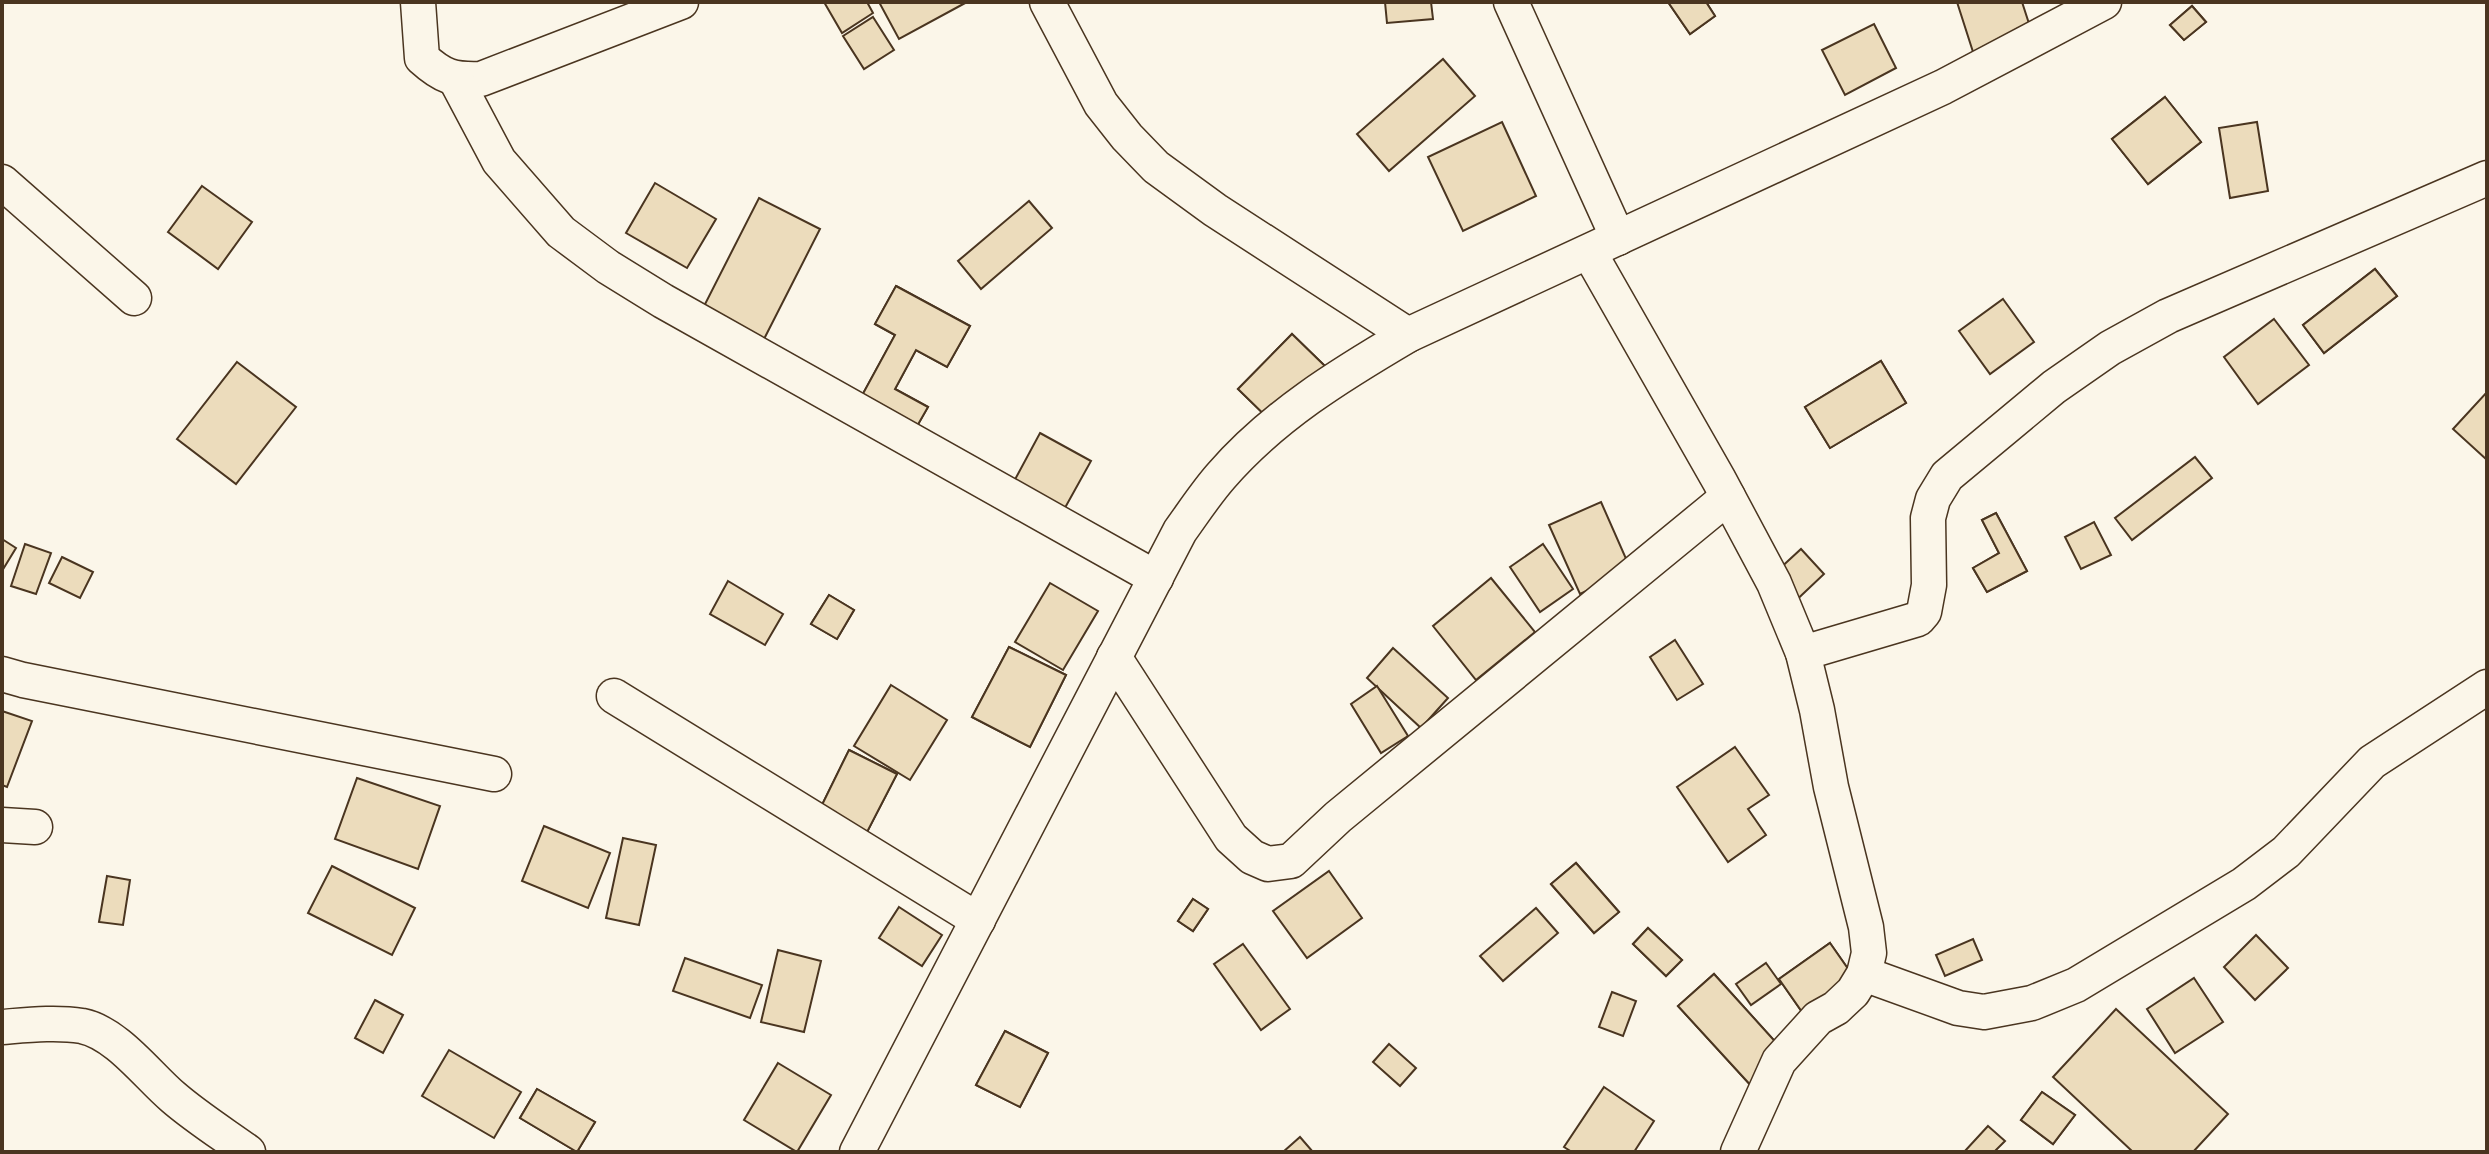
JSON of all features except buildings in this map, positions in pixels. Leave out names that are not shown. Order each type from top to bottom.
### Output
[{"type":"street","points":[[418,2],[422,58],[437,72],[456,80],[481,79],[681,2]]},
{"type":"street","points":[[1047,2],[1101,104],[1156,167],[1215,210],[1408,335]]},
{"type":"street","points":[[1511,2],[1603,245],[1774,583],[1803,653],[1831,787],[1866,927],[1869,953],[1864,974],[1853,992],[1836,1008],[1818,1018],[1779,1061],[1738,1152]]},
{"type":"street","points":[[857,1152],[1180,531],[1220,476],[1271,426],[1336,378],[1408,335],[1943,87],[2104,2]]},
{"type":"street","points":[[456,80],[499,161],[561,232],[608,267],[677,309],[1156,578]]},
{"type":"street","points":[[1803,653],[1918,619],[1924,612],[1929,585],[1928,518],[1933,499],[1947,476],[2054,387],[2110,348],[2168,316],[2487,178]]},
{"type":"street","points":[[2,182],[134,298]]},
{"type":"street","points":[[1114,657],[1231,838],[1260,861],[1268,864],[1291,861],[1338,817],[1728,497]]},
{"type":"street","points":[[2,674],[494,774]]},
{"type":"street","points":[[1864,974],[1958,1008],[1984,1012],[2032,1003],[2076,985],[2244,884],[2286,852],[2372,762],[2487,687]]},
{"type":"street","points":[[614,696],[978,920]]},
{"type":"street","points":[[2,1027],[48,1024],[85,1027],[110,1040],[142,1065],[173,1097],[248,1152]]}]
